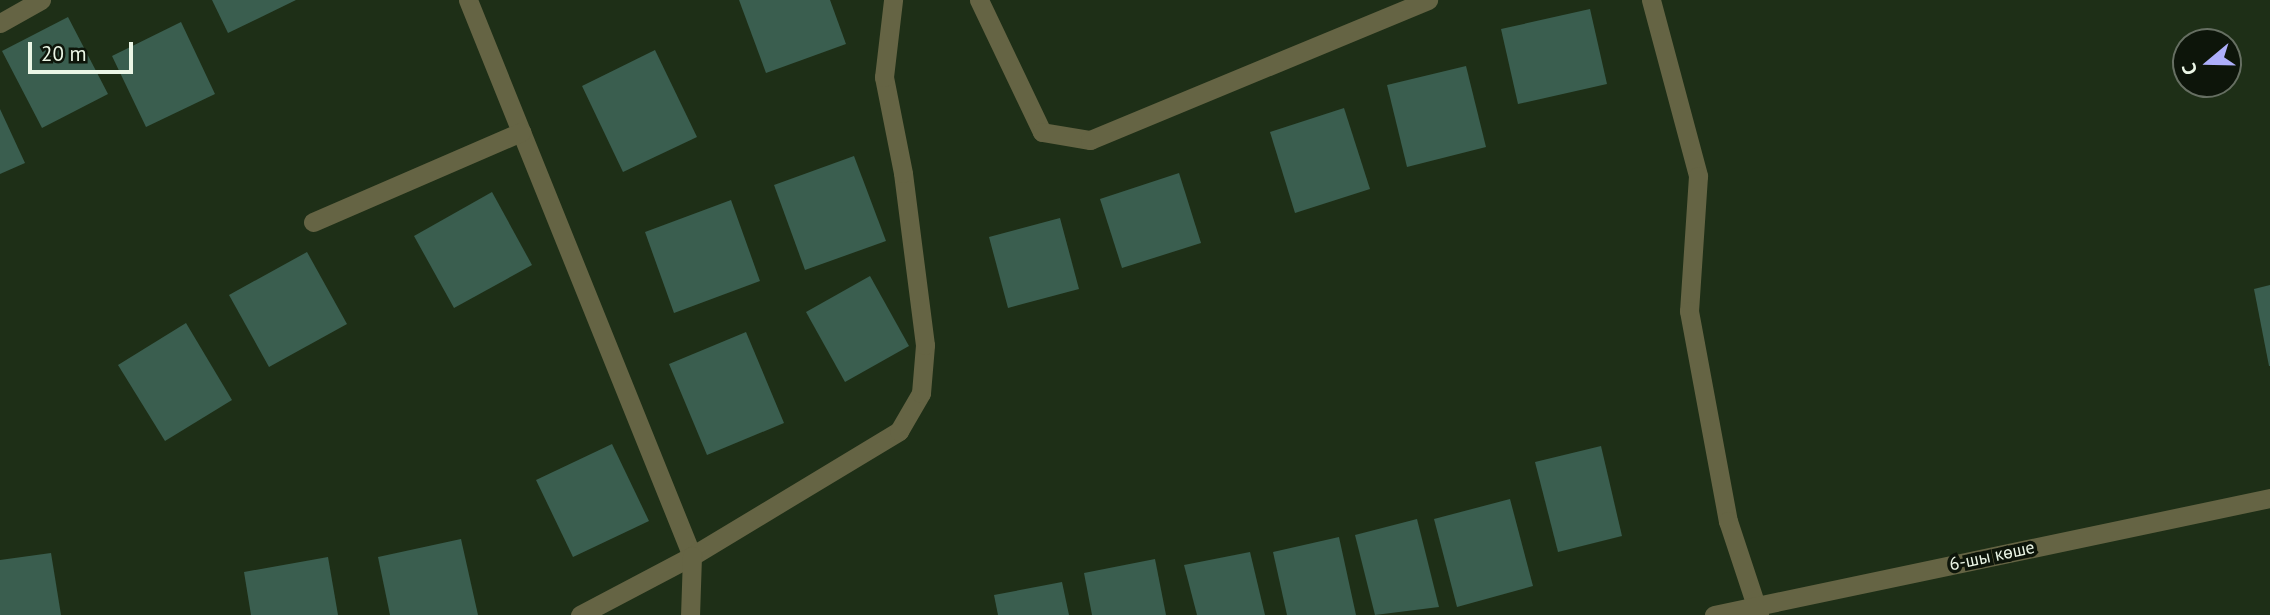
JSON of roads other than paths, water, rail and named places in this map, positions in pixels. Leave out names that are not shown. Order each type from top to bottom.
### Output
[{"type":"street","points":[[0,23],[41,0]]},
{"type":"street","points":[[468,0],[692,556],[690,615]]},
{"type":"street","points":[[580,615],[692,556],[899,431],[921,393],[925,345],[903,173],[884,77],[893,0]]},
{"type":"street","points":[[979,0],[1042,132],[1090,141],[1427,0]]},
{"type":"street","points":[[1651,0],[1698,176],[1689,311],[1728,521],[1758,610]]},
{"type":"street","points":[[313,222],[521,132]]},
{"type":"street","name":"6-шы көше","points":[[1714,615],[1758,610],[2270,498]]}]
